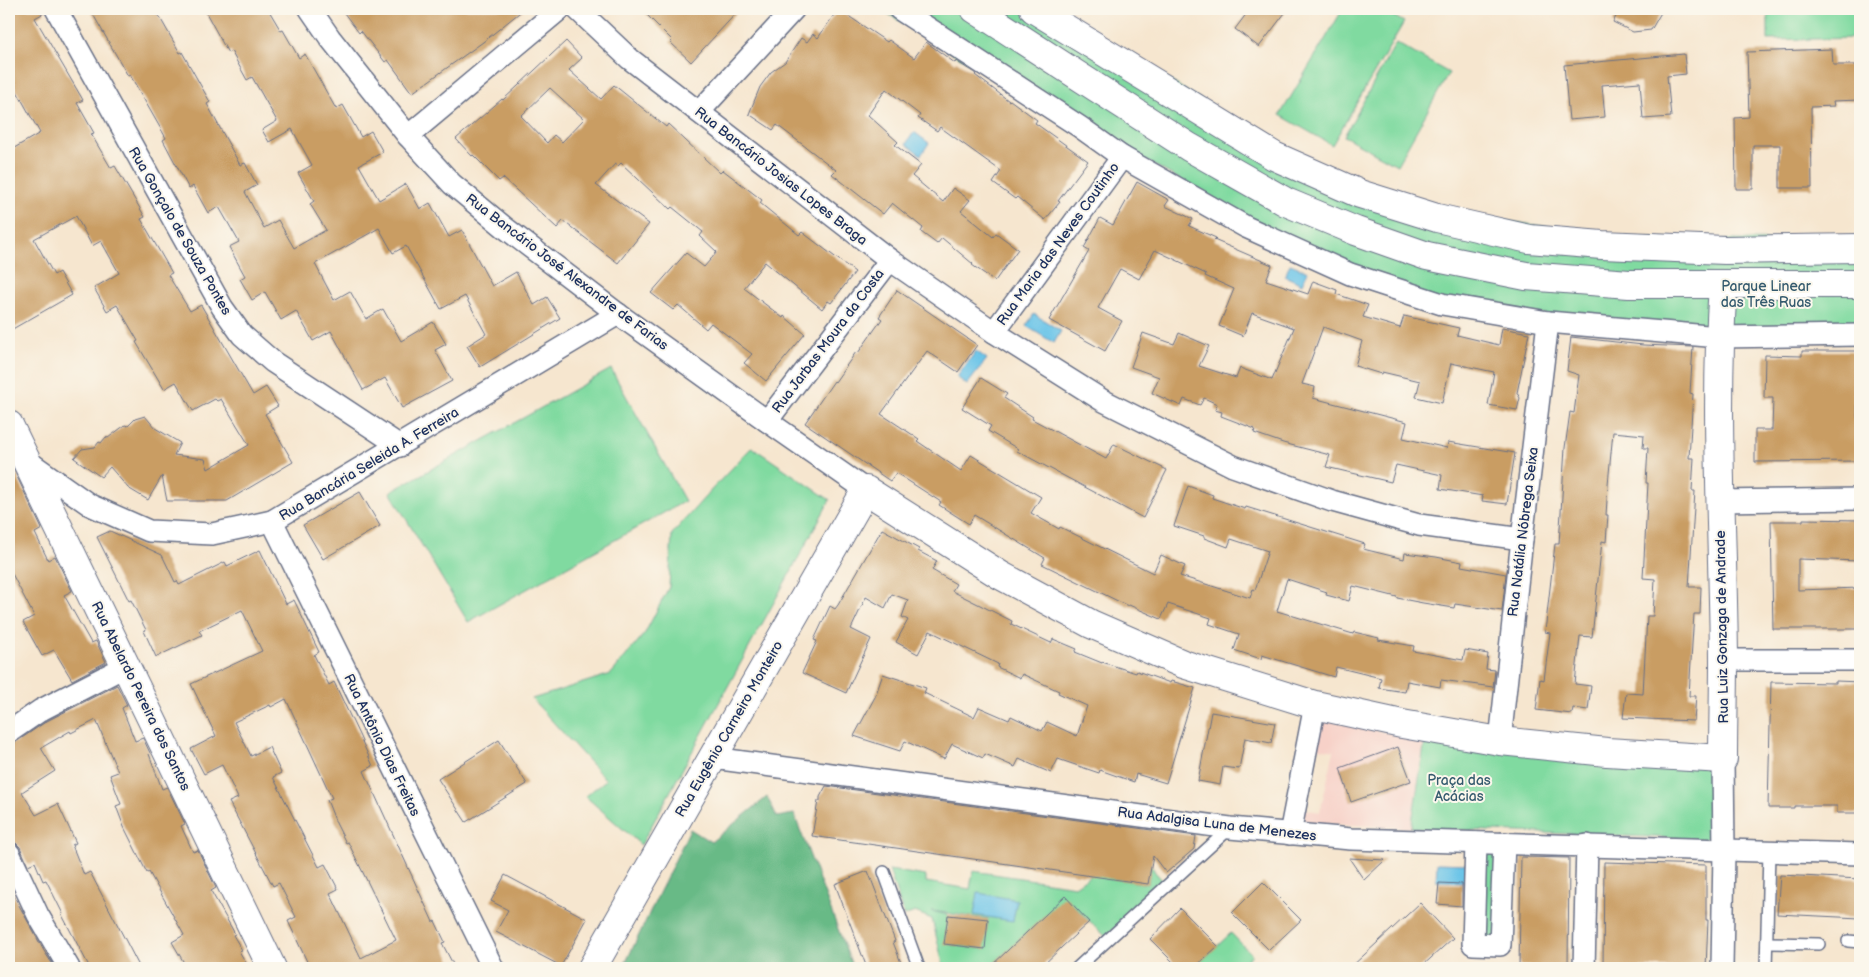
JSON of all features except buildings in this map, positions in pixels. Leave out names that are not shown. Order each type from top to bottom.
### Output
[{"type":"main road","points":[[975,9],[1190,147],[1286,202],[1356,231],[1427,256],[1526,276],[1629,284],[1860,284]]},
{"type":"main road","points":[[1034,9],[1274,156],[1360,194],[1437,218],[1529,239],[1602,245],[1763,250],[1860,248]]},
{"type":"main road","name":"Rua Luiz Gonzaga de Andrade","points":[[1723,758],[1724,660],[1720,502],[1719,337],[1724,272],[1730,262],[1740,256],[1763,250]]},
{"type":"main road","name":"Rua Abelardo Pereira dos Santos","points":[[9,425],[272,968]]},
{"type":"main road","points":[[866,490],[1000,575],[1091,624],[1183,664],[1315,705],[1402,724],[1500,741],[1607,752],[1723,758]]},
{"type":"main road","name":"Rua Eugênio Carneiro Monteiro","points":[[592,968],[866,490]]},
{"type":"street","name":"Rua Gonçalo de Souza Pontes","points":[[56,9],[222,308],[242,335],[273,362],[400,446]]},
{"type":"street","name":"Rua Bancário José Alexandre de Farias","points":[[310,9],[330,38],[408,136],[452,184],[504,227],[618,314],[866,490]]},
{"type":"street","points":[[408,136],[560,9]]},
{"type":"street","name":"Rua Bancário Josias Lopes Braga","points":[[577,9],[630,59],[890,260],[994,332],[1102,400],[1233,466],[1332,501],[1419,525],[1522,540]]},
{"type":"street","points":[[699,112],[794,9]]},
{"type":"street","points":[[899,9],[1080,127],[1122,157],[1246,227],[1350,274],[1442,304],[1548,322],[1719,337],[1860,335]]},
{"type":"street","name":"Rua Maria das Neves Coutinho","points":[[994,332],[1122,157]]},
{"type":"street","name":"Rua Jarbas Moura da Costa","points":[[767,421],[890,260]]},
{"type":"street","name":"Rua Bancária Seleida A. Ferreira","points":[[25,459],[90,505],[149,531],[212,534],[272,521],[618,314]]},
{"type":"street","name":"Rua Natália Nóbrega Seixa","points":[[1500,741],[1548,322]]},
{"type":"street","points":[[1720,502],[1860,499]]},
{"type":"street","name":"Rua Antônio Dias Freitas","points":[[272,521],[492,968]]},
{"type":"street","points":[[1724,660],[1860,660]]},
{"type":"street","points":[[9,732],[41,710],[126,666]]},
{"type":"street","points":[[1290,834],[1315,705]]},
{"type":"street","name":"Rua Adalgisa Luna de Menezes","points":[[713,758],[1230,828],[1290,834],[1352,839],[1724,852],[1860,854]]},
{"type":"street","name":"Rua Luiz Gonzaga de Andrade","points":[[1722,968],[1723,758]]},
{"type":"street","points":[[1476,843],[1473,944],[1500,945],[1504,843]]},
{"type":"street","points":[[1584,968],[1587,846]]},
{"type":"street","points":[[9,853],[38,915],[69,968]]},
{"type":"lane","points":[[1077,968],[1230,828]]},
{"type":"lane","points":[[1766,968],[1769,852]]},
{"type":"lane","points":[[884,872],[919,968]]},
{"type":"lane","points":[[1848,942],[1860,942]]},
{"type":"lane","points":[[1767,943],[1819,944]]},
{"type":"shaded area","points":[[1325,719],[1425,741],[1411,828],[1304,821],[1302,818],[1303,809],[1320,812],[1334,751],[1315,747],[1320,723]]},
{"type":"green space","name":"Parque Linear das Três Ruas","points":[[880,9],[1054,9],[1263,138],[1388,195],[1464,215],[1627,238],[1860,242],[1860,344],[1397,300],[952,53]]},
{"type":"green space","points":[[1343,9],[1381,9],[1404,22],[1332,145],[1280,115]]},
{"type":"green space","points":[[1768,9],[1860,9],[1860,38],[1768,40]]},
{"type":"green space","points":[[1396,43],[1449,73],[1397,165],[1344,136]]},
{"type":"green space","points":[[611,369],[685,501],[468,622],[390,492]]},
{"type":"green space","points":[[752,447],[830,500],[641,845],[585,796],[606,780],[532,699],[611,674],[645,633],[669,587],[672,534]]},
{"type":"green space","name":"Praça das Acácias","points":[[1425,741],[1709,765],[1717,773],[1715,831],[1705,839],[1411,828]]},
{"type":"green space","points":[[767,797],[777,817],[794,814],[853,968],[623,968],[690,829],[711,842]]},
{"type":"green space","points":[[1476,843],[1504,843],[1500,945],[1473,944]]},
{"type":"green space","points":[[1151,865],[1163,881],[1106,937],[1065,897],[989,968],[944,968],[932,919],[915,912],[904,916],[889,870],[926,876],[926,882],[970,889],[973,871],[1075,886],[1091,875],[1148,884]],"holes":[[[932,911],[988,919],[984,949],[945,944],[948,915]]]},
{"type":"green space","points":[[1231,933],[1252,955],[1238,968],[1194,968]]},
{"type":"water","points":[[914,132],[929,143],[921,155],[906,144]]},
{"type":"water","points":[[1290,264],[1308,271],[1302,284],[1285,276]]},
{"type":"water","points":[[1034,314],[1061,331],[1054,343],[1026,326]]},
{"type":"water","points":[[976,351],[987,359],[967,385],[957,377]]},
{"type":"water","points":[[1437,863],[1466,864],[1466,882],[1436,881]]},
{"type":"water","points":[[978,893],[1017,900],[1013,921],[974,915]]}]
